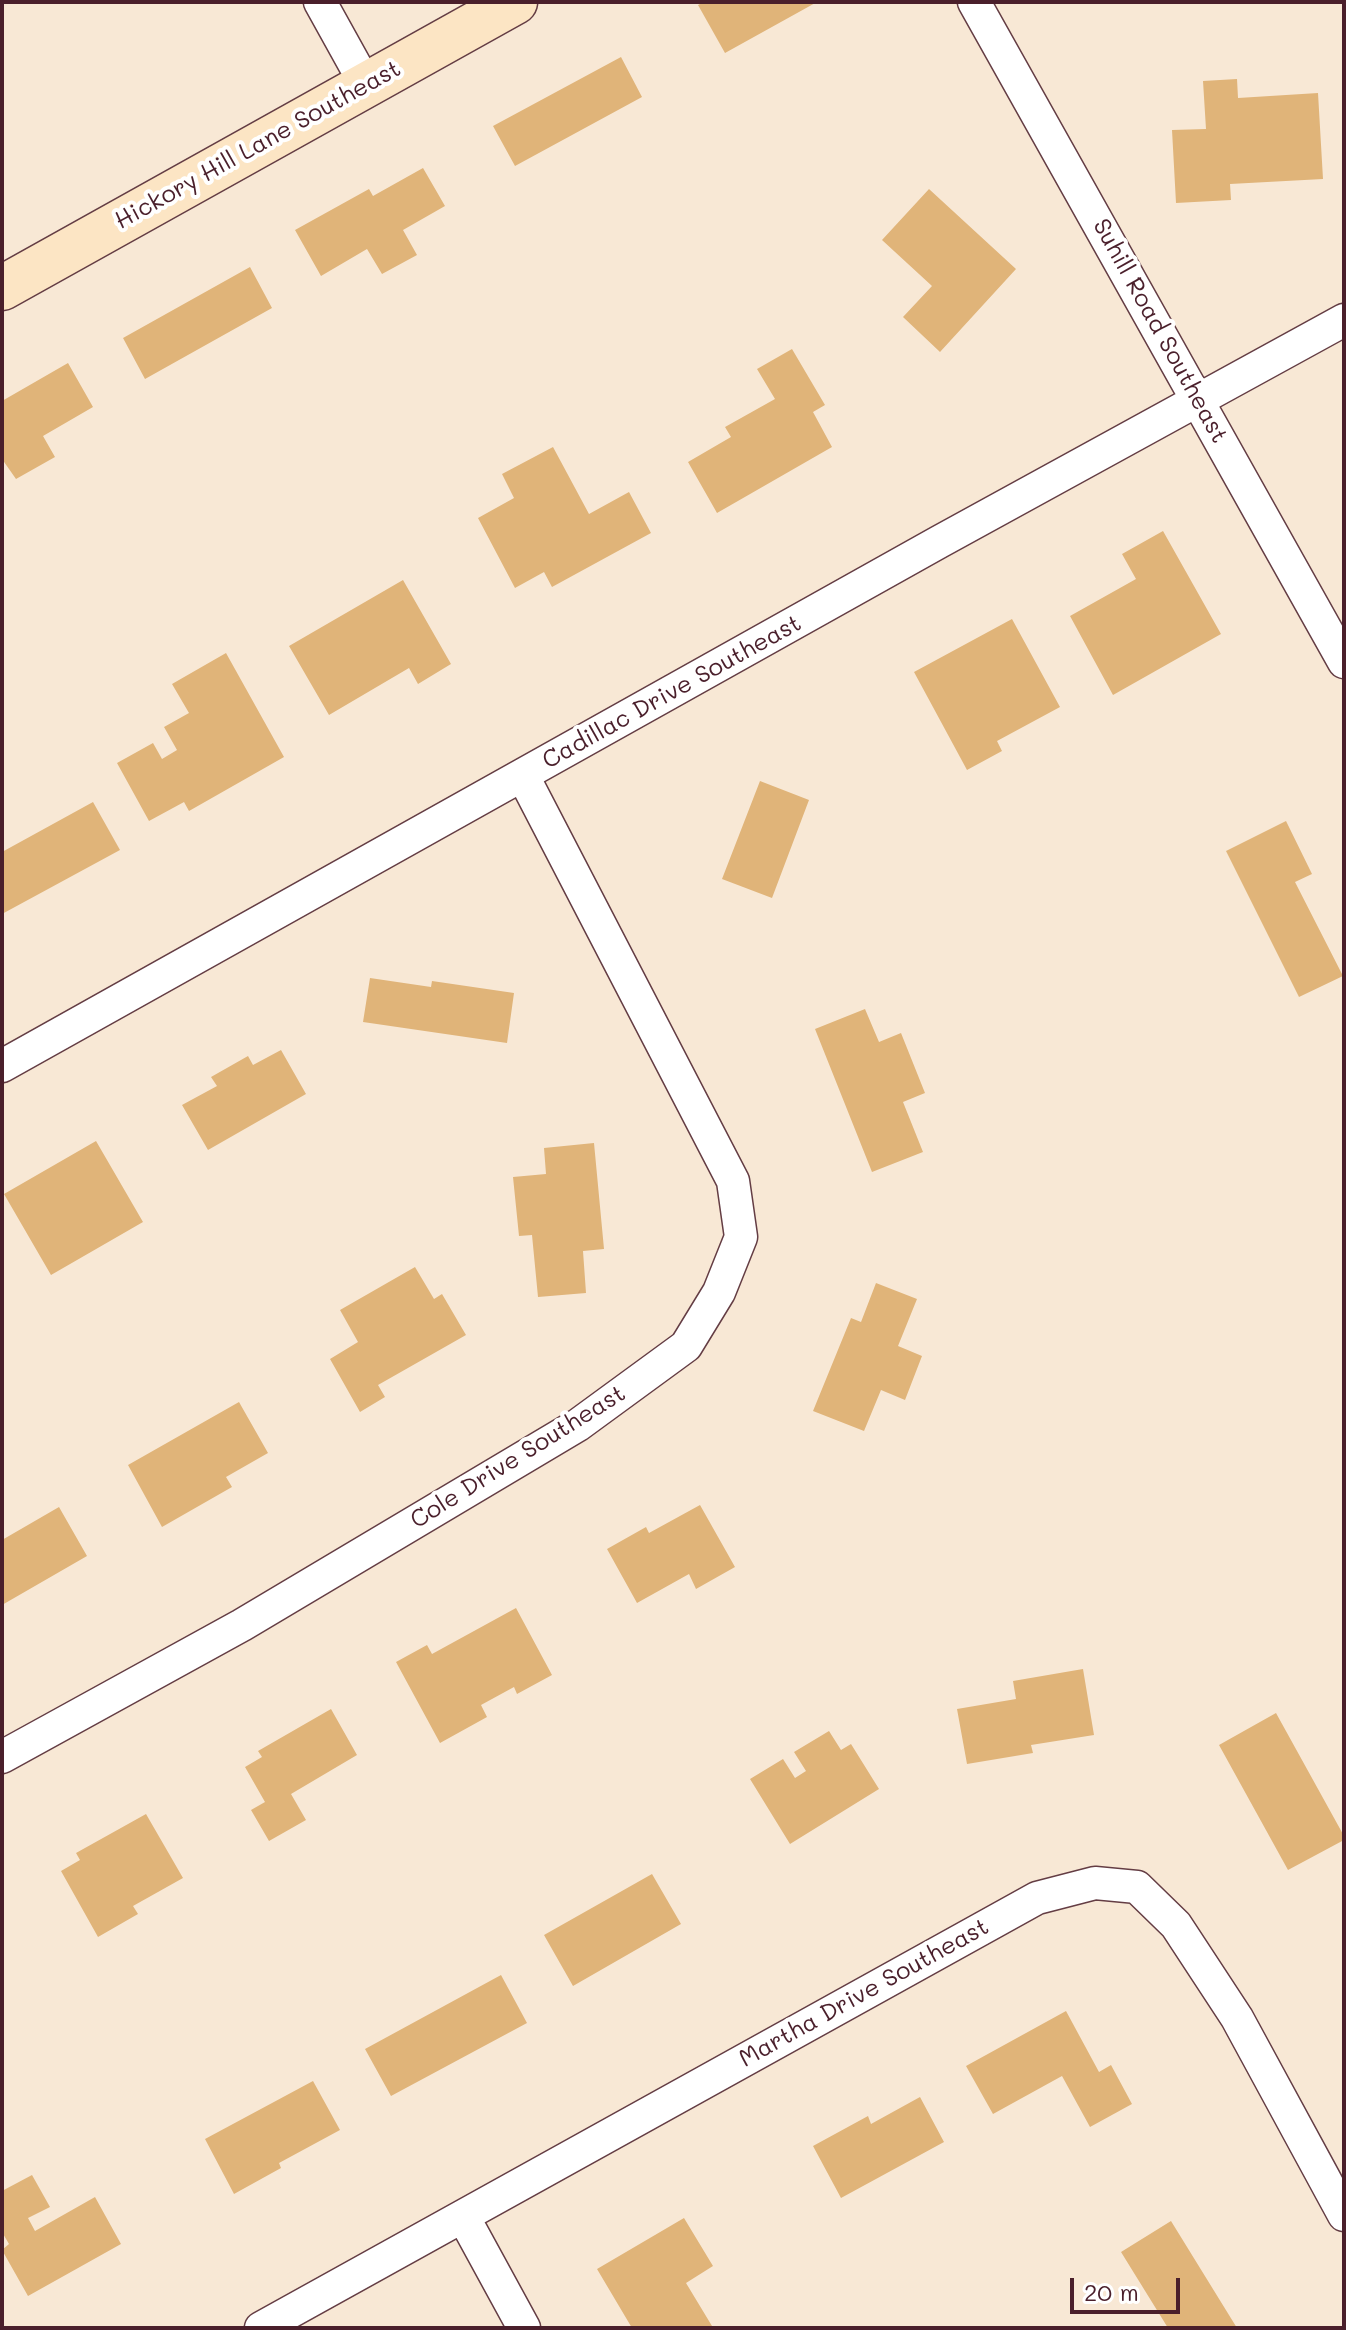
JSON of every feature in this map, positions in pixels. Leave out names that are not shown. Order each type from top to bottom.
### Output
[{"type":"street","points":[[320,2],[366,85]]},
{"type":"street","name":"Hickory Hill Lane Southeast","points":[[2,288],[515,2]]},
{"type":"street","name":"Suhill Road Southeast","points":[[974,2],[1344,662]]},
{"type":"street","name":"Cadillac Drive Southeast","points":[[2,1066],[1344,320]]},
{"type":"street","name":"Cole Drive Southeast","points":[[2,1757],[242,1625],[578,1425],[686,1346],[719,1292],[741,1237],[733,1181],[523,776]]},
{"type":"street","name":"Martha Drive Southeast","points":[[261,2328],[464,2218],[799,2027],[1037,1898],[1095,1883],[1137,1887],[1176,1925],[1237,2018],[1344,2215]]},
{"type":"street","points":[[464,2218],[524,2328]]},
{"type":"building","points":[[704,2],[817,2],[725,53],[698,5]]},
{"type":"building","points":[[621,57],[642,97],[515,166],[493,126]]},
{"type":"building","points":[[1237,79],[1238,98],[1318,93],[1323,179],[1230,184],[1231,200],[1176,203],[1172,130],[1206,129],[1203,81]]},
{"type":"building","points":[[423,168],[445,206],[403,230],[417,255],[382,274],[367,249],[321,276],[295,230],[369,189],[373,196]]},
{"type":"building","points":[[929,189],[1016,269],[940,352],[903,317],[932,286],[882,240]]},
{"type":"building","points":[[250,267],[272,308],[145,379],[123,338]]},
{"type":"building","points":[[792,349],[825,405],[813,412],[832,447],[717,513],[688,462],[731,437],[725,427],[775,399],[757,369]]},
{"type":"building","points":[[68,363],[93,407],[43,436],[55,457],[16,479],[2,459],[2,401]]},
{"type":"building","points":[[553,447],[589,514],[629,492],[651,533],[552,587],[544,572],[515,588],[478,518],[514,498],[502,474]]},
{"type":"building","points":[[1163,531],[1221,634],[1113,695],[1070,616],[1136,579],[1122,554]]},
{"type":"building","points":[[403,580],[451,664],[418,684],[409,668],[329,715],[289,646]]},
{"type":"building","points":[[1012,619],[1060,707],[997,741],[1002,751],[967,770],[914,672]]},
{"type":"building","points":[[226,653],[284,757],[189,811],[184,802],[149,821],[117,763],[153,743],[162,759],[177,750],[164,727],[189,713],[172,684]]},
{"type":"building","points":[[760,781],[809,800],[772,898],[722,879]]},
{"type":"building","points":[[93,802],[120,850],[2,914],[2,852]]},
{"type":"building","points":[[1286,821],[1312,874],[1295,882],[1343,976],[1299,997],[1226,851]]},
{"type":"building","points":[[370,978],[431,987],[432,981],[514,993],[507,1043],[363,1022]]},
{"type":"building","points":[[865,1009],[879,1042],[901,1033],[925,1093],[903,1102],[923,1152],[872,1172],[815,1029]]},
{"type":"building","points":[[281,1050],[306,1094],[208,1150],[182,1105],[217,1086],[211,1077],[248,1056],[253,1065]]},
{"type":"building","points":[[96,1141],[143,1222],[51,1275],[4,1194]]},
{"type":"building","points":[[594,1143],[604,1249],[583,1251],[586,1293],[538,1297],[532,1235],[519,1236],[513,1177],[546,1174],[544,1148]]},
{"type":"building","points":[[415,1267],[434,1299],[442,1294],[466,1335],[378,1385],[385,1397],[360,1412],[330,1359],[358,1342],[340,1310]]},
{"type":"building","points":[[876,1283],[917,1299],[898,1346],[922,1356],[905,1400],[881,1390],[864,1431],[813,1411],[851,1318],[861,1322]]},
{"type":"building","points":[[239,1402],[268,1453],[226,1477],[232,1487],[162,1527],[128,1465]]},
{"type":"building","points":[[700,1505],[735,1567],[696,1589],[689,1574],[637,1603],[607,1549],[646,1527],[649,1533]]},
{"type":"building","points":[[59,1507],[87,1556],[2,1605],[2,1540]]},
{"type":"building","points":[[516,1608],[552,1675],[517,1694],[514,1687],[481,1705],[487,1717],[440,1743],[396,1662],[427,1645],[432,1654]]},
{"type":"building","points":[[1083,1669],[1094,1735],[1031,1745],[1033,1753],[967,1764],[957,1709],[1016,1699],[1013,1681]]},
{"type":"building","points":[[331,1709],[357,1755],[291,1794],[306,1820],[269,1841],[251,1810],[265,1802],[245,1767],[262,1757],[258,1751]]},
{"type":"building","points":[[1276,1713],[1344,1836],[1344,1840],[1288,1870],[1219,1745]]},
{"type":"building","points":[[829,1731],[841,1750],[851,1744],[879,1789],[790,1844],[750,1779],[783,1759],[795,1778],[806,1771],[794,1752]]},
{"type":"building","points":[[146,1814],[183,1878],[133,1906],[138,1914],[98,1937],[61,1871],[80,1860],[76,1853]]},
{"type":"building","points":[[652,1874],[681,1924],[573,1986],[544,1935]]},
{"type":"building","points":[[501,1975],[527,2023],[391,2096],[365,2049]]},
{"type":"building","points":[[1066,2011],[1099,2072],[1111,2065],[1132,2104],[1090,2127],[1062,2076],[993,2114],[966,2066]]},
{"type":"building","points":[[313,2081],[340,2130],[279,2163],[281,2168],[234,2194],[205,2139]]},
{"type":"building","points":[[920,2097],[944,2142],[841,2198],[813,2146],[868,2116],[871,2124]]},
{"type":"building","points":[[32,2175],[50,2207],[28,2218],[35,2231],[95,2197],[121,2244],[28,2296],[2,2250],[9,2244],[2,2232],[2,2191]]},
{"type":"building","points":[[684,2218],[713,2266],[686,2283],[712,2326],[632,2328],[597,2269]]},
{"type":"building","points":[[1171,2221],[1237,2328],[1168,2328],[1121,2252]]}]
